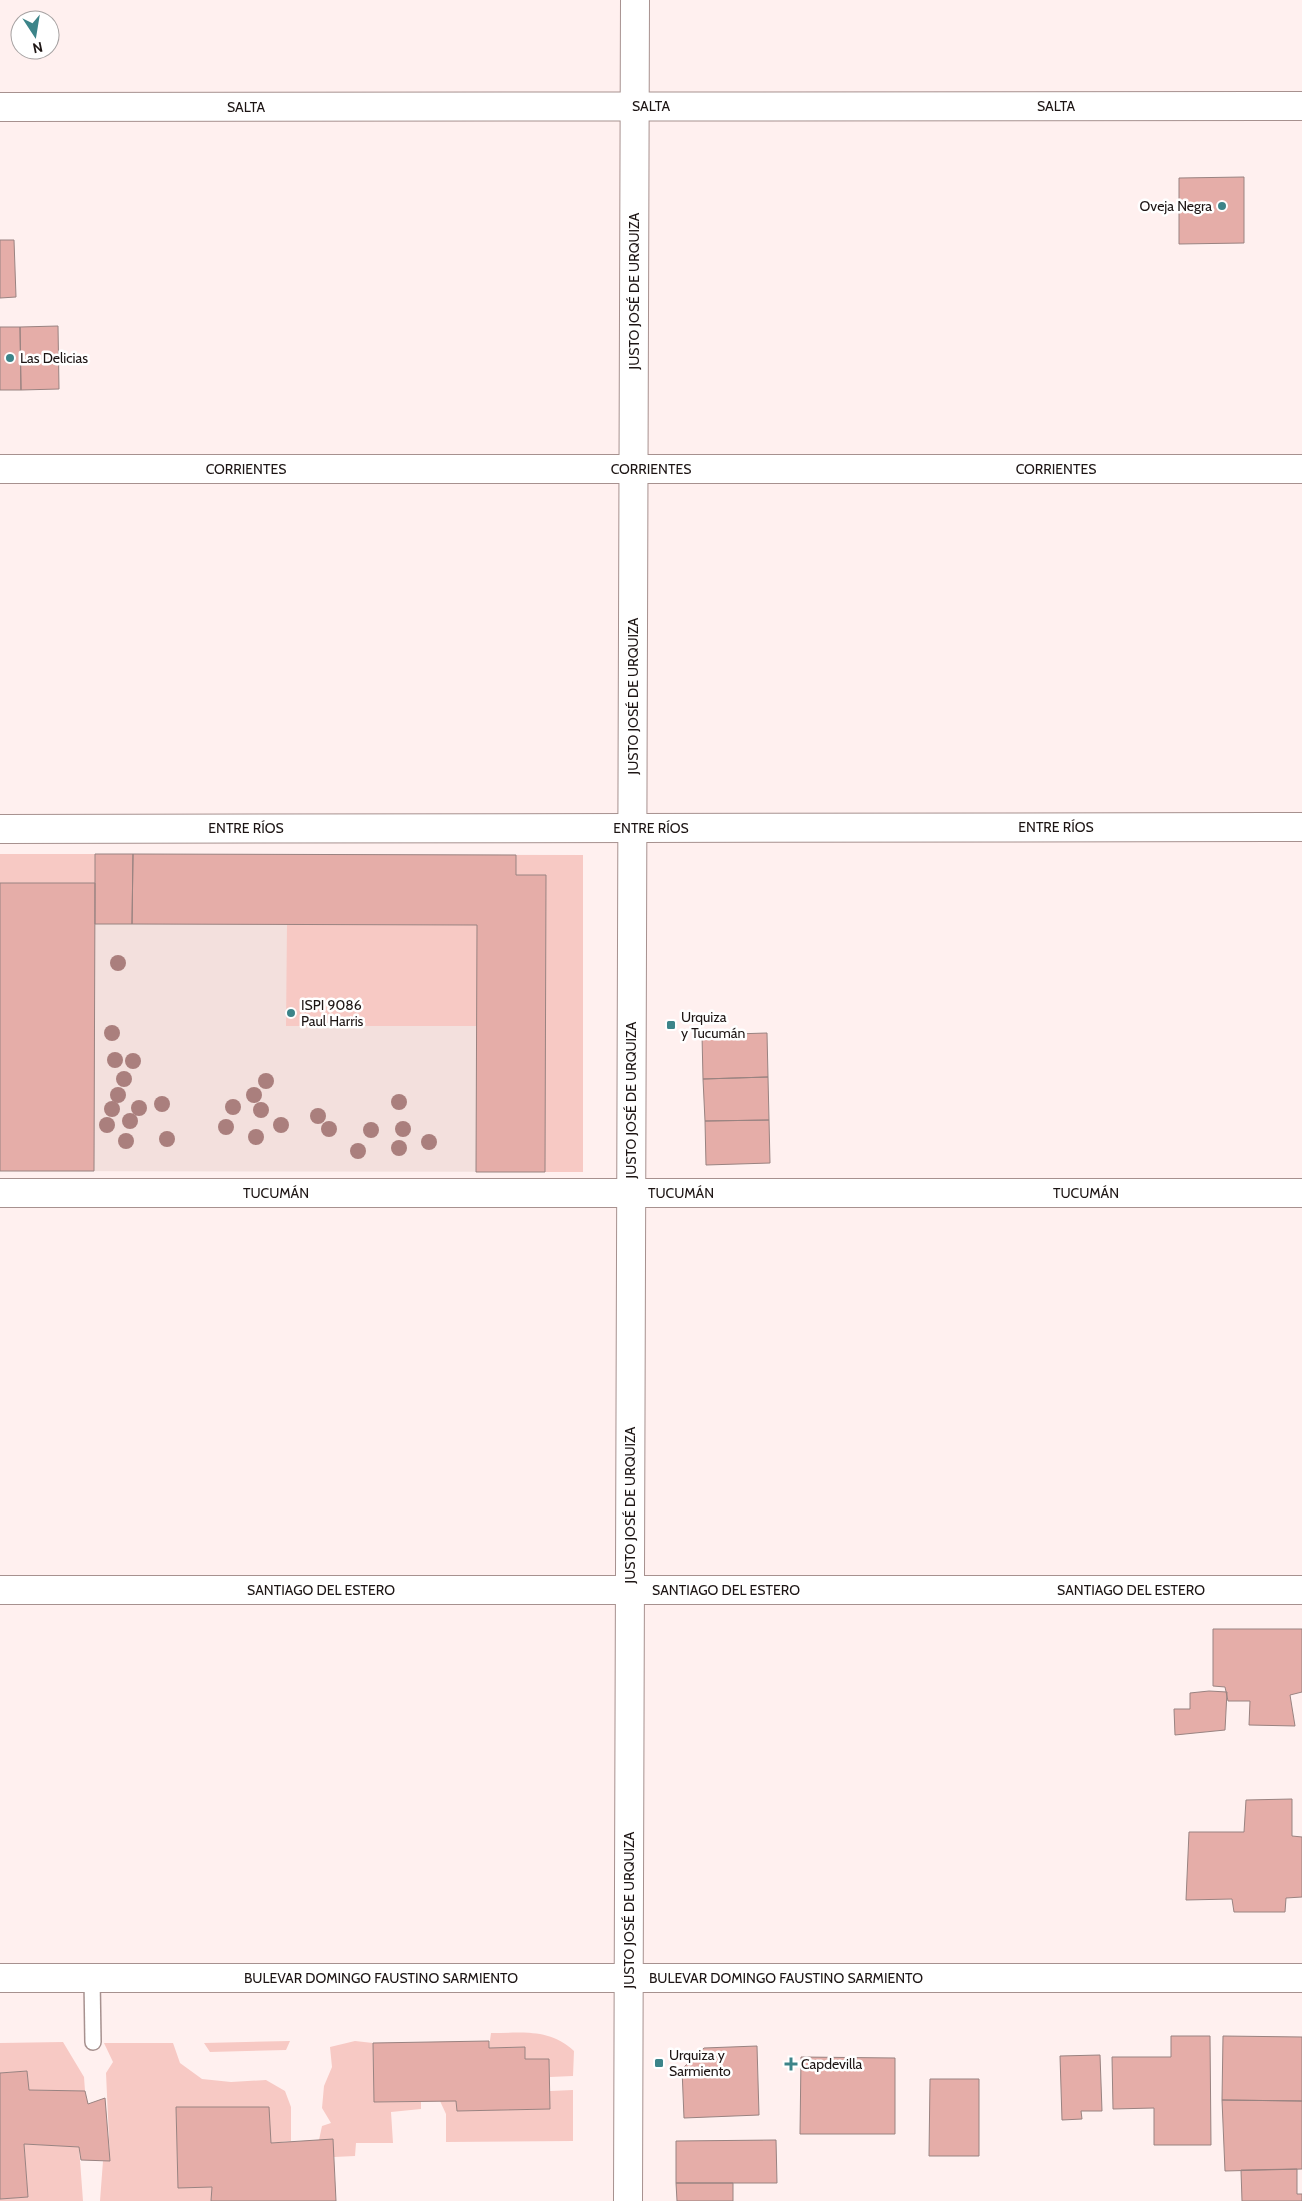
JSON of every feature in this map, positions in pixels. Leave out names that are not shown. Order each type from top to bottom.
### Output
[{"type":"street","name":"JUSTO JOSÉ DE URQUIZA","points":[[628,2201],[635,0]]},
{"type":"street","name":"SALTA","points":[[0,107],[1302,106]]},
{"type":"street","name":"CORRIENTES","points":[[0,469],[1302,469]]},
{"type":"street","name":"ENTRE RÍOS","points":[[0,828],[1302,827]]},
{"type":"street","name":"TUCUMÁN","points":[[0,1193],[1302,1193]]},
{"type":"street","name":"SANTIAGO DEL ESTERO","points":[[0,1590],[1302,1590]]},
{"type":"street","name":"BULEVAR DOMINGO FAUSTINO SARMIENTO","points":[[0,1978],[1302,1978]]},
{"type":"lane","points":[[92,1978],[93,2042]]},
{"type":"shaded area","name":"ISPI 9086 Paul Harris","points":[[0,854],[583,855],[583,1172],[0,1171]]},
{"type":"shaded area","points":[[0,854],[95,854],[95,883],[0,883]]},
{"type":"shaded area","points":[[516,855],[583,855],[583,1172],[545,1172],[546,876],[516,875]]},
{"type":"shaded area","points":[[287,924],[477,925],[477,1026],[286,1026]]},
{"type":"shaded area","points":[[491,2033],[535,2033],[555,2038],[574,2051],[573,2076],[550,2077],[549,2059],[525,2059],[525,2047],[489,2048]]},
{"type":"shaded area","points":[[290,2041],[286,2050],[210,2052],[204,2043]]},
{"type":"shaded area","points":[[355,2041],[373,2043],[374,2102],[421,2102],[421,2109],[391,2112],[393,2143],[356,2143],[355,2156],[334,2157],[319,2140],[322,2126],[331,2123],[322,2108],[324,2086],[332,2067],[330,2047]]},
{"type":"shaded area","points":[[63,2042],[84,2077],[85,2091],[29,2090],[27,2071],[0,2073],[0,2043]]},
{"type":"shaded area","points":[[104,2043],[173,2043],[180,2063],[202,2079],[231,2082],[266,2080],[285,2091],[291,2107],[291,2141],[271,2143],[268,2107],[176,2107],[178,2187],[212,2187],[211,2201],[100,2201],[103,2161],[110,2161],[106,2073],[113,2062]]},
{"type":"shaded area","points":[[573,2090],[573,2141],[446,2142],[446,2114],[440,2101],[456,2101],[457,2111],[550,2109],[550,2091]]},
{"type":"shaded area","points":[[24,2144],[79,2147],[83,2201],[0,2201],[0,2199],[28,2197]]},
{"type":"building","points":[[1244,177],[1244,243],[1179,244],[1179,178]]},
{"type":"building","points":[[0,240],[14,240],[16,297],[0,298]]},
{"type":"building","points":[[58,326],[59,389],[21,390],[20,327]]},
{"type":"building","name":"Las Delicias","points":[[0,327],[20,327],[21,390],[0,390]]},
{"type":"building","points":[[95,854],[133,854],[132,924],[95,924]]},
{"type":"building","points":[[133,854],[516,855],[516,875],[546,875],[545,1172],[476,1172],[477,925],[132,924]]},
{"type":"building","points":[[0,883],[95,883],[94,1171],[0,1171]]},
{"type":"building","points":[[767,1033],[768,1077],[703,1079],[702,1035]]},
{"type":"building","points":[[768,1077],[769,1120],[705,1121],[703,1079]]},
{"type":"building","points":[[769,1120],[770,1163],[706,1165],[705,1121]]},
{"type":"building","points":[[1213,1629],[1302,1629],[1302,1692],[1290,1695],[1295,1726],[1249,1725],[1250,1701],[1228,1701],[1225,1687],[1213,1686]]},
{"type":"building","points":[[1227,1692],[1225,1730],[1175,1735],[1174,1709],[1190,1709],[1190,1693]]},
{"type":"building","points":[[1292,1799],[1292,1836],[1302,1837],[1302,1897],[1286,1898],[1285,1912],[1234,1912],[1232,1899],[1186,1900],[1189,1832],[1244,1832],[1246,1800]]},
{"type":"building","points":[[1171,2036],[1210,2036],[1211,2145],[1154,2145],[1154,2108],[1113,2109],[1112,2057],[1171,2057]]},
{"type":"building","points":[[1223,2036],[1302,2037],[1302,2101],[1222,2100]]},
{"type":"building","points":[[489,2041],[489,2048],[525,2047],[525,2059],[549,2059],[550,2109],[457,2111],[456,2101],[374,2102],[373,2043]]},
{"type":"building","points":[[757,2046],[759,2115],[684,2118],[682,2069],[704,2048]]},
{"type":"building","points":[[1100,2055],[1102,2111],[1081,2111],[1082,2119],[1062,2120],[1060,2056]]},
{"type":"building","points":[[801,2057],[895,2058],[895,2134],[800,2134]]},
{"type":"building","points":[[27,2071],[29,2090],[85,2091],[88,2104],[105,2098],[110,2161],[81,2160],[79,2147],[24,2144],[28,2197],[0,2199],[0,2073]]},
{"type":"building","points":[[930,2079],[979,2079],[979,2156],[929,2156]]},
{"type":"building","points":[[1222,2100],[1302,2101],[1302,2169],[1225,2171]]},
{"type":"building","points":[[176,2107],[269,2107],[271,2143],[333,2139],[336,2201],[211,2201],[212,2187],[178,2188]]},
{"type":"building","points":[[776,2140],[777,2183],[676,2183],[676,2141]]},
{"type":"building","points":[[1297,2169],[1297,2194],[1302,2194],[1302,2201],[1242,2201],[1241,2170]]},
{"type":"building","points":[[676,2183],[733,2183],[733,2201],[677,2201]]},
{"type":"place","name":"Oveja Negra","points":[[1222,206]]},
{"type":"place","name":"Las Delicias","points":[[10,358]]},
{"type":"place","name":"ISPI 9086 Paul Harris","points":[[291,1013]]},
{"type":"place","name":"Urquiza y Tucumán","points":[[671,1025]]},
{"type":"place","name":"Urquiza y Sarmiento","points":[[659,2063]]},
{"type":"place","name":"Capdevilla","points":[[791,2064]]}]
